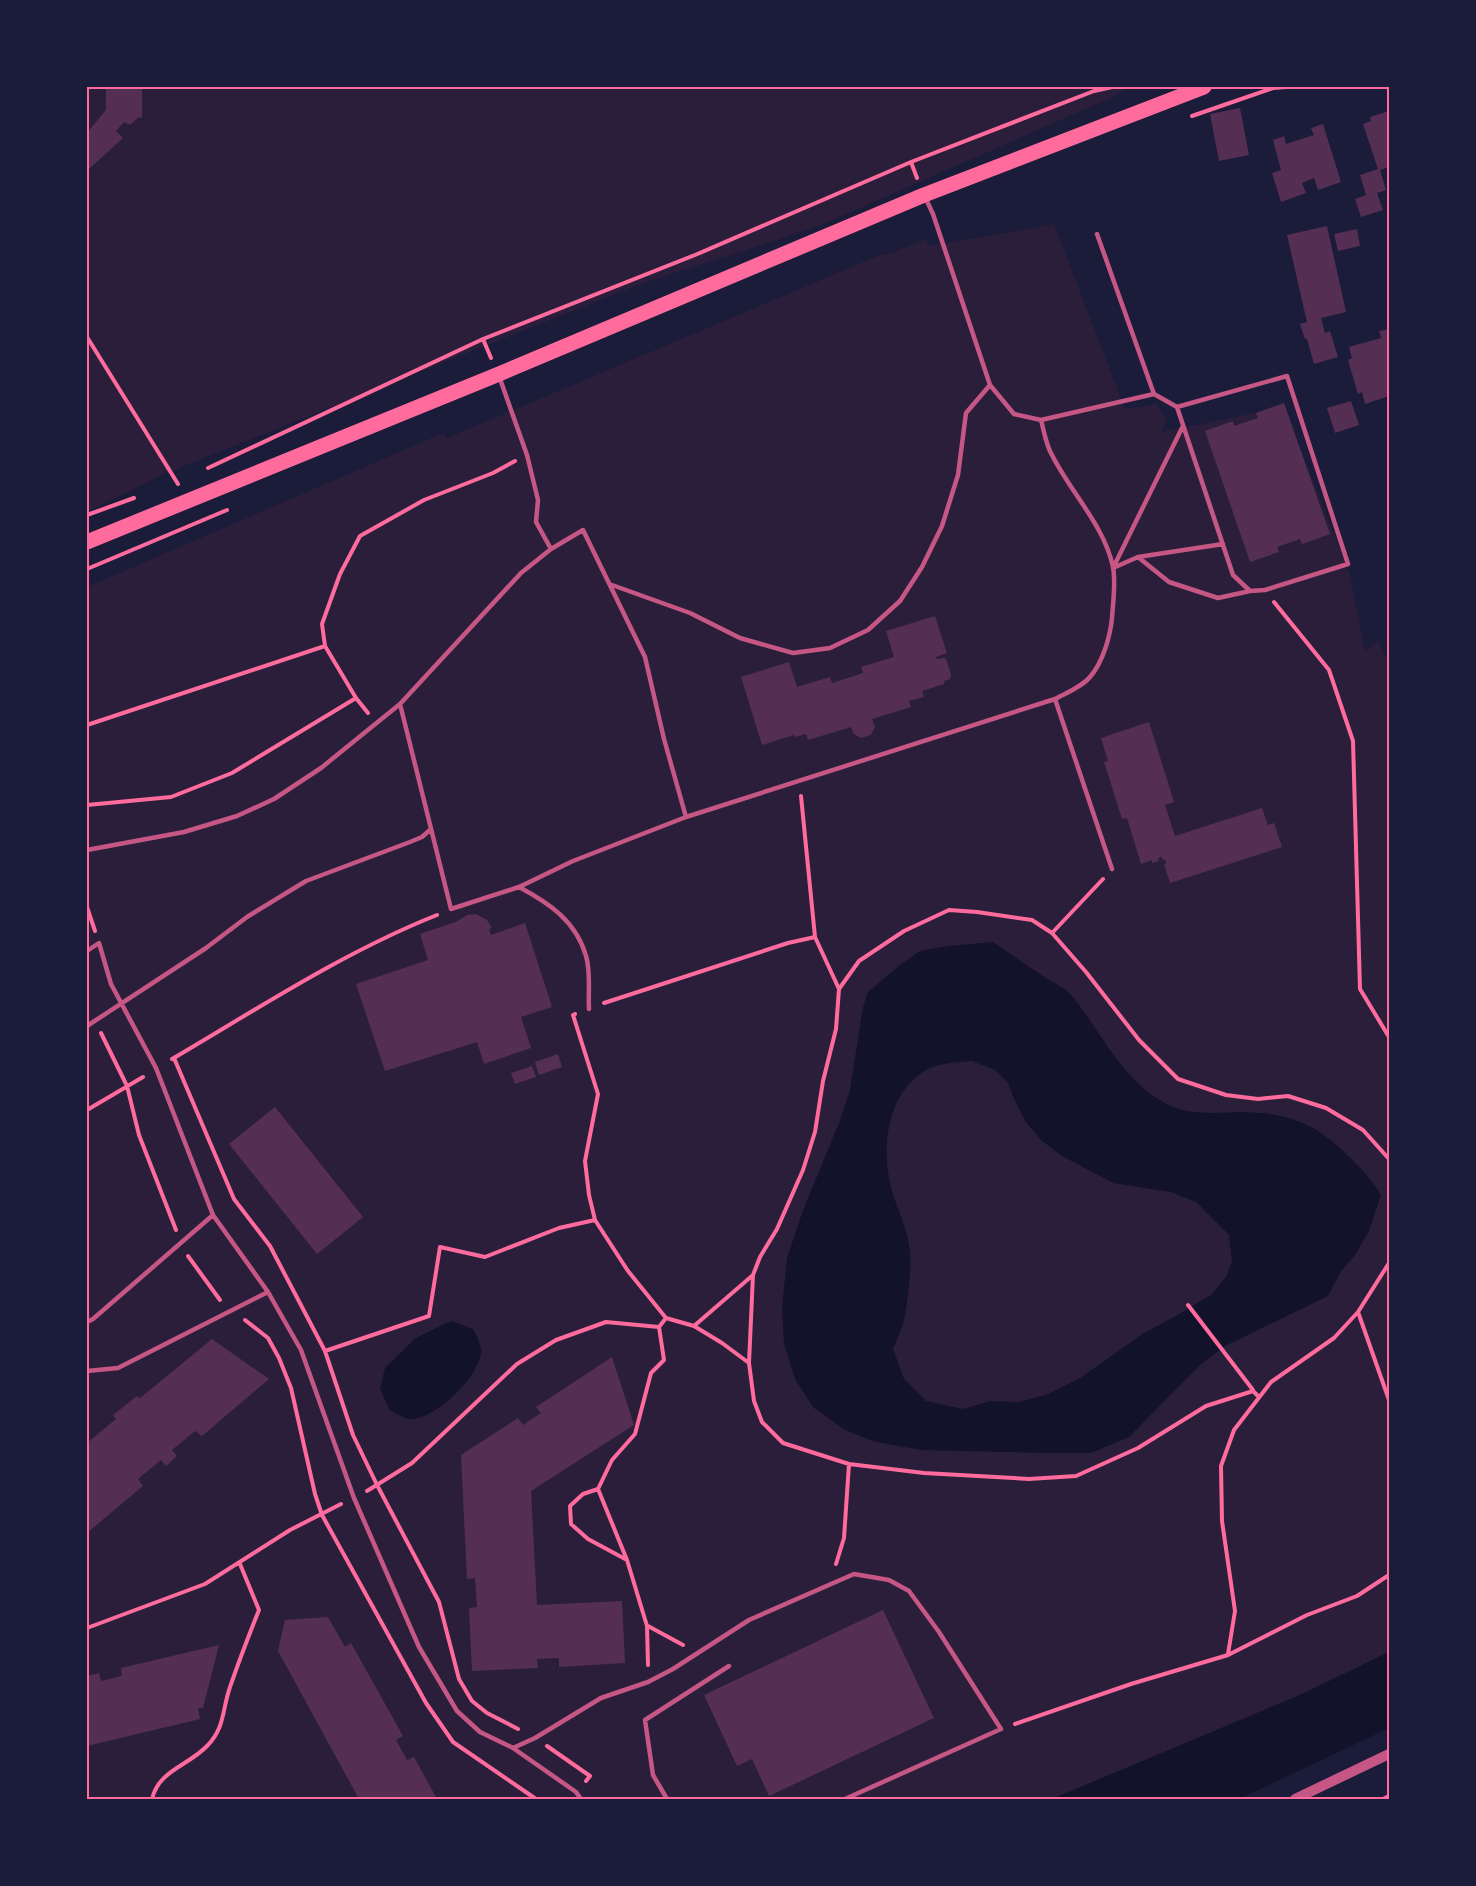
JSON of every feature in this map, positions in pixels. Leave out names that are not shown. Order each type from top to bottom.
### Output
[{"type":"main road","points":[[87,542],[499,374],[924,195],[1204,87]]},
{"type":"street","points":[[1295,1799],[1389,1754]]},
{"type":"lane","points":[[924,195],[933,214],[990,385],[1014,414],[1041,420],[1154,394]]},
{"type":"lane","points":[[1097,234],[1154,394],[1177,407],[1287,376],[1348,564],[1264,590],[1218,598],[1169,582],[1138,557]]},
{"type":"lane","points":[[499,374],[527,455],[537,500],[536,522],[550,549]]},
{"type":"lane","points":[[611,585],[690,613],[740,638],[793,653],[830,648],[868,630],[900,601],[922,567],[942,526],[958,475],[966,413],[990,385]]},
{"type":"lane","points":[[1177,407],[1182,428],[1233,575],[1250,591]]},
{"type":"lane","points":[[400,704],[452,909],[519,887],[573,861],[686,817],[1055,699],[1089,679],[1101,660],[1111,626],[1114,595],[1113,568],[1087,509],[1065,479],[1050,452],[1041,420]]},
{"type":"lane","points":[[1113,568],[1182,428]]},
{"type":"lane","points":[[87,850],[184,832],[237,816],[274,799],[312,774],[400,704],[521,573],[550,549],[583,530],[645,657],[664,739],[686,817]]},
{"type":"lane","points":[[1113,568],[1138,557],[1223,544]]},
{"type":"lane","points":[[1055,699],[1112,869]]},
{"type":"lane","points":[[87,1026],[206,948],[247,917],[306,881],[416,840],[431,829]]},
{"type":"lane","points":[[519,887],[542,900],[570,923],[586,957],[589,1009]]},
{"type":"lane","points":[[87,951],[99,943],[111,984],[156,1068],[213,1215],[268,1292],[301,1350],[354,1498],[419,1647],[457,1711],[480,1732],[513,1748],[576,1792],[581,1799]]},
{"type":"lane","points":[[87,1322],[213,1215]]},
{"type":"lane","points":[[87,1371],[118,1368],[268,1292]]},
{"type":"lane","points":[[513,1748],[535,1738],[601,1698],[648,1682],[749,1620],[854,1574],[889,1580],[909,1591],[939,1632],[1001,1729],[845,1799]]},
{"type":"lane","points":[[668,1799],[652,1775],[645,1720],[729,1666]]},
{"type":"path","points":[[198,472],[483,339],[695,255],[911,162],[1094,91],[1112,87]]},
{"type":"path","points":[[87,337],[177,482]]},
{"type":"path","points":[[376,723],[356,698],[325,646],[322,624],[340,574],[360,537],[424,500],[493,473],[527,455]]},
{"type":"path","points":[[166,486],[188,477]]},
{"type":"path","points":[[87,515],[143,495]]},
{"type":"path","points":[[1264,590],[1329,670],[1353,741],[1360,989],[1389,1037]]},
{"type":"path","points":[[87,725],[325,646]]},
{"type":"path","points":[[87,805],[171,797],[232,773],[356,698]]},
{"type":"path","points":[[799,781],[815,937],[839,989],[836,1029],[823,1081],[815,1132],[777,1229],[760,1257],[753,1275],[749,1363],[754,1401],[762,1422],[783,1443],[849,1464],[924,1473],[1029,1479],[1076,1476],[1138,1448],[1206,1406],[1253,1390]]},
{"type":"path","points":[[1052,933],[1112,869]]},
{"type":"path","points":[[87,907],[99,943]]},
{"type":"path","points":[[87,1110],[308,979],[384,937],[452,909]]},
{"type":"path","points":[[839,989],[859,962],[904,931],[949,910],[1032,920],[1052,933],[1139,1040],[1178,1079],[1226,1095],[1258,1099],[1288,1096],[1326,1108],[1363,1130],[1389,1159]]},
{"type":"path","points":[[589,1009],[815,937]]},
{"type":"path","points":[[573,1015],[598,1094],[585,1161],[589,1196],[595,1220],[628,1271],[666,1318],[694,1326],[749,1363]]},
{"type":"path","points":[[95,1021],[127,1086],[139,1135],[181,1242],[192,1263],[218,1298],[268,1338],[279,1358],[291,1388],[315,1494],[322,1515],[426,1703],[453,1742],[536,1799]]},
{"type":"path","points":[[174,1058],[234,1199],[270,1246],[325,1351],[353,1435],[376,1485],[439,1602],[459,1679],[472,1701],[488,1713],[535,1738],[590,1776],[576,1792]]},
{"type":"path","points":[[325,1351],[429,1316],[440,1247],[485,1257],[559,1228],[595,1220]]},
{"type":"path","points":[[1228,1655],[1234,1611],[1222,1521],[1221,1466],[1234,1430],[1271,1382],[1334,1338],[1358,1312],[1389,1263]]},
{"type":"path","points":[[694,1326],[753,1275]]},
{"type":"path","points":[[1188,1305],[1259,1397]]},
{"type":"path","points":[[1358,1312],[1389,1400]]},
{"type":"path","points":[[627,1560],[588,1539],[571,1524],[570,1506],[583,1494],[598,1489],[612,1460],[635,1434],[651,1373],[664,1360],[659,1327],[666,1318]]},
{"type":"path","points":[[87,1628],[205,1584],[240,1564],[290,1530],[354,1498],[412,1464],[517,1364],[556,1340],[606,1322],[659,1327]]},
{"type":"path","points":[[831,1583],[844,1538],[849,1464]]},
{"type":"path","points":[[598,1489],[627,1560],[647,1626],[648,1682]]},
{"type":"path","points":[[152,1799],[154,1791],[166,1774],[206,1748],[220,1730],[228,1691],[259,1610],[240,1564]]},
{"type":"path","points":[[1001,1729],[1131,1684],[1228,1655],[1306,1616],[1357,1596],[1389,1575]]},
{"type":"path","points":[[647,1626],[698,1653]]},
{"type":"path","points":[[1383,1799],[1389,1796]]},
{"type":"shaded area","points":[[87,87],[1130,87],[1113,97],[819,226],[638,285],[164,474],[87,512]]},
{"type":"shaded area","points":[[1054,224],[1125,409],[1157,404],[1167,421],[1161,432],[1284,407],[1350,575],[1365,651],[1379,640],[1384,656],[1389,654],[1387,671],[1389,683],[1389,1652],[1300,1695],[1052,1799],[87,1799],[87,587],[443,433],[447,438],[880,255],[892,253],[925,239],[931,246]]},
{"type":"shaded area","points":[[993,942],[1066,991],[1139,1085],[1171,1106],[1193,1112],[1268,1114],[1301,1122],[1322,1133],[1341,1149],[1368,1177],[1381,1195],[1369,1231],[1355,1255],[1341,1271],[1328,1296],[1225,1346],[1200,1365],[1129,1437],[1091,1453],[921,1450],[876,1442],[845,1430],[814,1408],[796,1381],[784,1344],[782,1307],[787,1258],[850,1090],[863,1007],[868,992],[920,951]],"holes":[[[972,1061],[995,1070],[1008,1083],[1025,1121],[1041,1140],[1062,1156],[1113,1183],[1171,1192],[1196,1202],[1229,1235],[1232,1262],[1226,1277],[1212,1294],[1144,1333],[1080,1378],[1048,1394],[1020,1402],[990,1401],[963,1409],[926,1401],[904,1379],[893,1349],[905,1318],[910,1258],[909,1242],[889,1178],[888,1135],[890,1121],[901,1095],[909,1084],[926,1070],[945,1064]]]},
{"type":"shaded area","points":[[451,1321],[473,1329],[478,1340],[481,1351],[473,1372],[455,1394],[432,1412],[409,1419],[390,1410],[380,1389],[385,1368],[416,1338]]},
{"type":"shaded area","points":[[1389,1652],[1389,1728],[1239,1799],[1052,1799],[1300,1695]]},
{"type":"building","points":[[106,87],[146,87],[142,89],[142,118],[139,117],[130,125],[124,122],[116,131],[123,138],[89,169],[87,167],[87,133],[106,110]]},
{"type":"building","points":[[1240,108],[1249,155],[1219,161],[1210,114]]},
{"type":"building","points":[[1389,111],[1389,167],[1380,170],[1386,190],[1377,193],[1383,210],[1361,217],[1355,199],[1366,195],[1360,175],[1378,169],[1363,124],[1371,121],[1370,117]]},
{"type":"building","points":[[1323,124],[1341,182],[1318,190],[1314,178],[1302,183],[1306,193],[1281,202],[1272,173],[1281,170],[1273,140],[1284,136],[1286,144],[1314,135],[1311,128]]},
{"type":"building","points":[[1327,226],[1346,312],[1321,318],[1325,333],[1330,331],[1338,357],[1314,364],[1300,324],[1307,322],[1287,235]]},
{"type":"building","points":[[1357,229],[1360,246],[1338,251],[1334,234]]},
{"type":"building","points":[[1389,329],[1389,396],[1365,404],[1362,392],[1358,394],[1348,360],[1352,358],[1349,347],[1381,338],[1379,331]]},
{"type":"building","points":[[1351,401],[1359,425],[1335,433],[1327,408]]},
{"type":"building","points":[[1284,403],[1330,534],[1302,544],[1300,539],[1277,547],[1279,552],[1250,562],[1205,431],[1233,421],[1234,426],[1258,418],[1256,413]]},
{"type":"building","points":[[935,616],[947,653],[936,657],[946,659],[951,674],[950,679],[944,681],[944,684],[922,691],[924,697],[909,701],[911,707],[872,719],[875,727],[871,735],[861,738],[854,734],[851,727],[808,740],[806,734],[795,737],[794,735],[762,745],[741,677],[789,662],[797,687],[830,677],[832,683],[863,673],[861,667],[894,657],[886,631]]},
{"type":"building","points":[[1149,722],[1174,802],[1165,805],[1175,836],[1262,808],[1268,825],[1274,823],[1282,847],[1170,883],[1164,864],[1166,864],[1165,859],[1163,860],[1162,857],[1158,858],[1159,861],[1152,863],[1152,860],[1141,864],[1127,818],[1122,819],[1104,762],[1108,761],[1101,738]]},
{"type":"building","points":[[476,914],[487,920],[492,928],[489,929],[491,935],[525,923],[552,1007],[521,1017],[531,1048],[484,1064],[477,1042],[385,1071],[356,984],[428,960],[420,934],[458,921],[467,915]]},
{"type":"building","points":[[558,1054],[562,1067],[539,1075],[535,1062]]},
{"type":"building","points":[[532,1066],[536,1077],[515,1084],[511,1073]]},
{"type":"building","points":[[275,1107],[363,1217],[317,1254],[229,1144]]},
{"type":"building","points":[[212,1339],[269,1379],[202,1436],[195,1431],[172,1450],[177,1456],[166,1466],[161,1460],[138,1479],[143,1486],[87,1533],[87,1443],[116,1419],[113,1415],[137,1396],[140,1398]]},
{"type":"building","points":[[612,1357],[634,1425],[531,1491],[537,1605],[622,1601],[625,1663],[559,1667],[559,1658],[537,1659],[538,1668],[472,1671],[469,1608],[477,1607],[475,1578],[467,1579],[461,1455],[518,1418],[523,1425],[541,1413],[536,1407]]},
{"type":"building","points":[[883,1610],[934,1718],[769,1796],[752,1759],[737,1766],[704,1695]]},
{"type":"building","points":[[328,1617],[345,1647],[351,1643],[403,1736],[396,1740],[407,1760],[414,1757],[437,1799],[359,1799],[278,1651],[285,1620]]},
{"type":"building","points":[[219,1645],[203,1708],[198,1708],[200,1719],[87,1746],[87,1676],[99,1673],[101,1681],[122,1676],[121,1668]]}]
